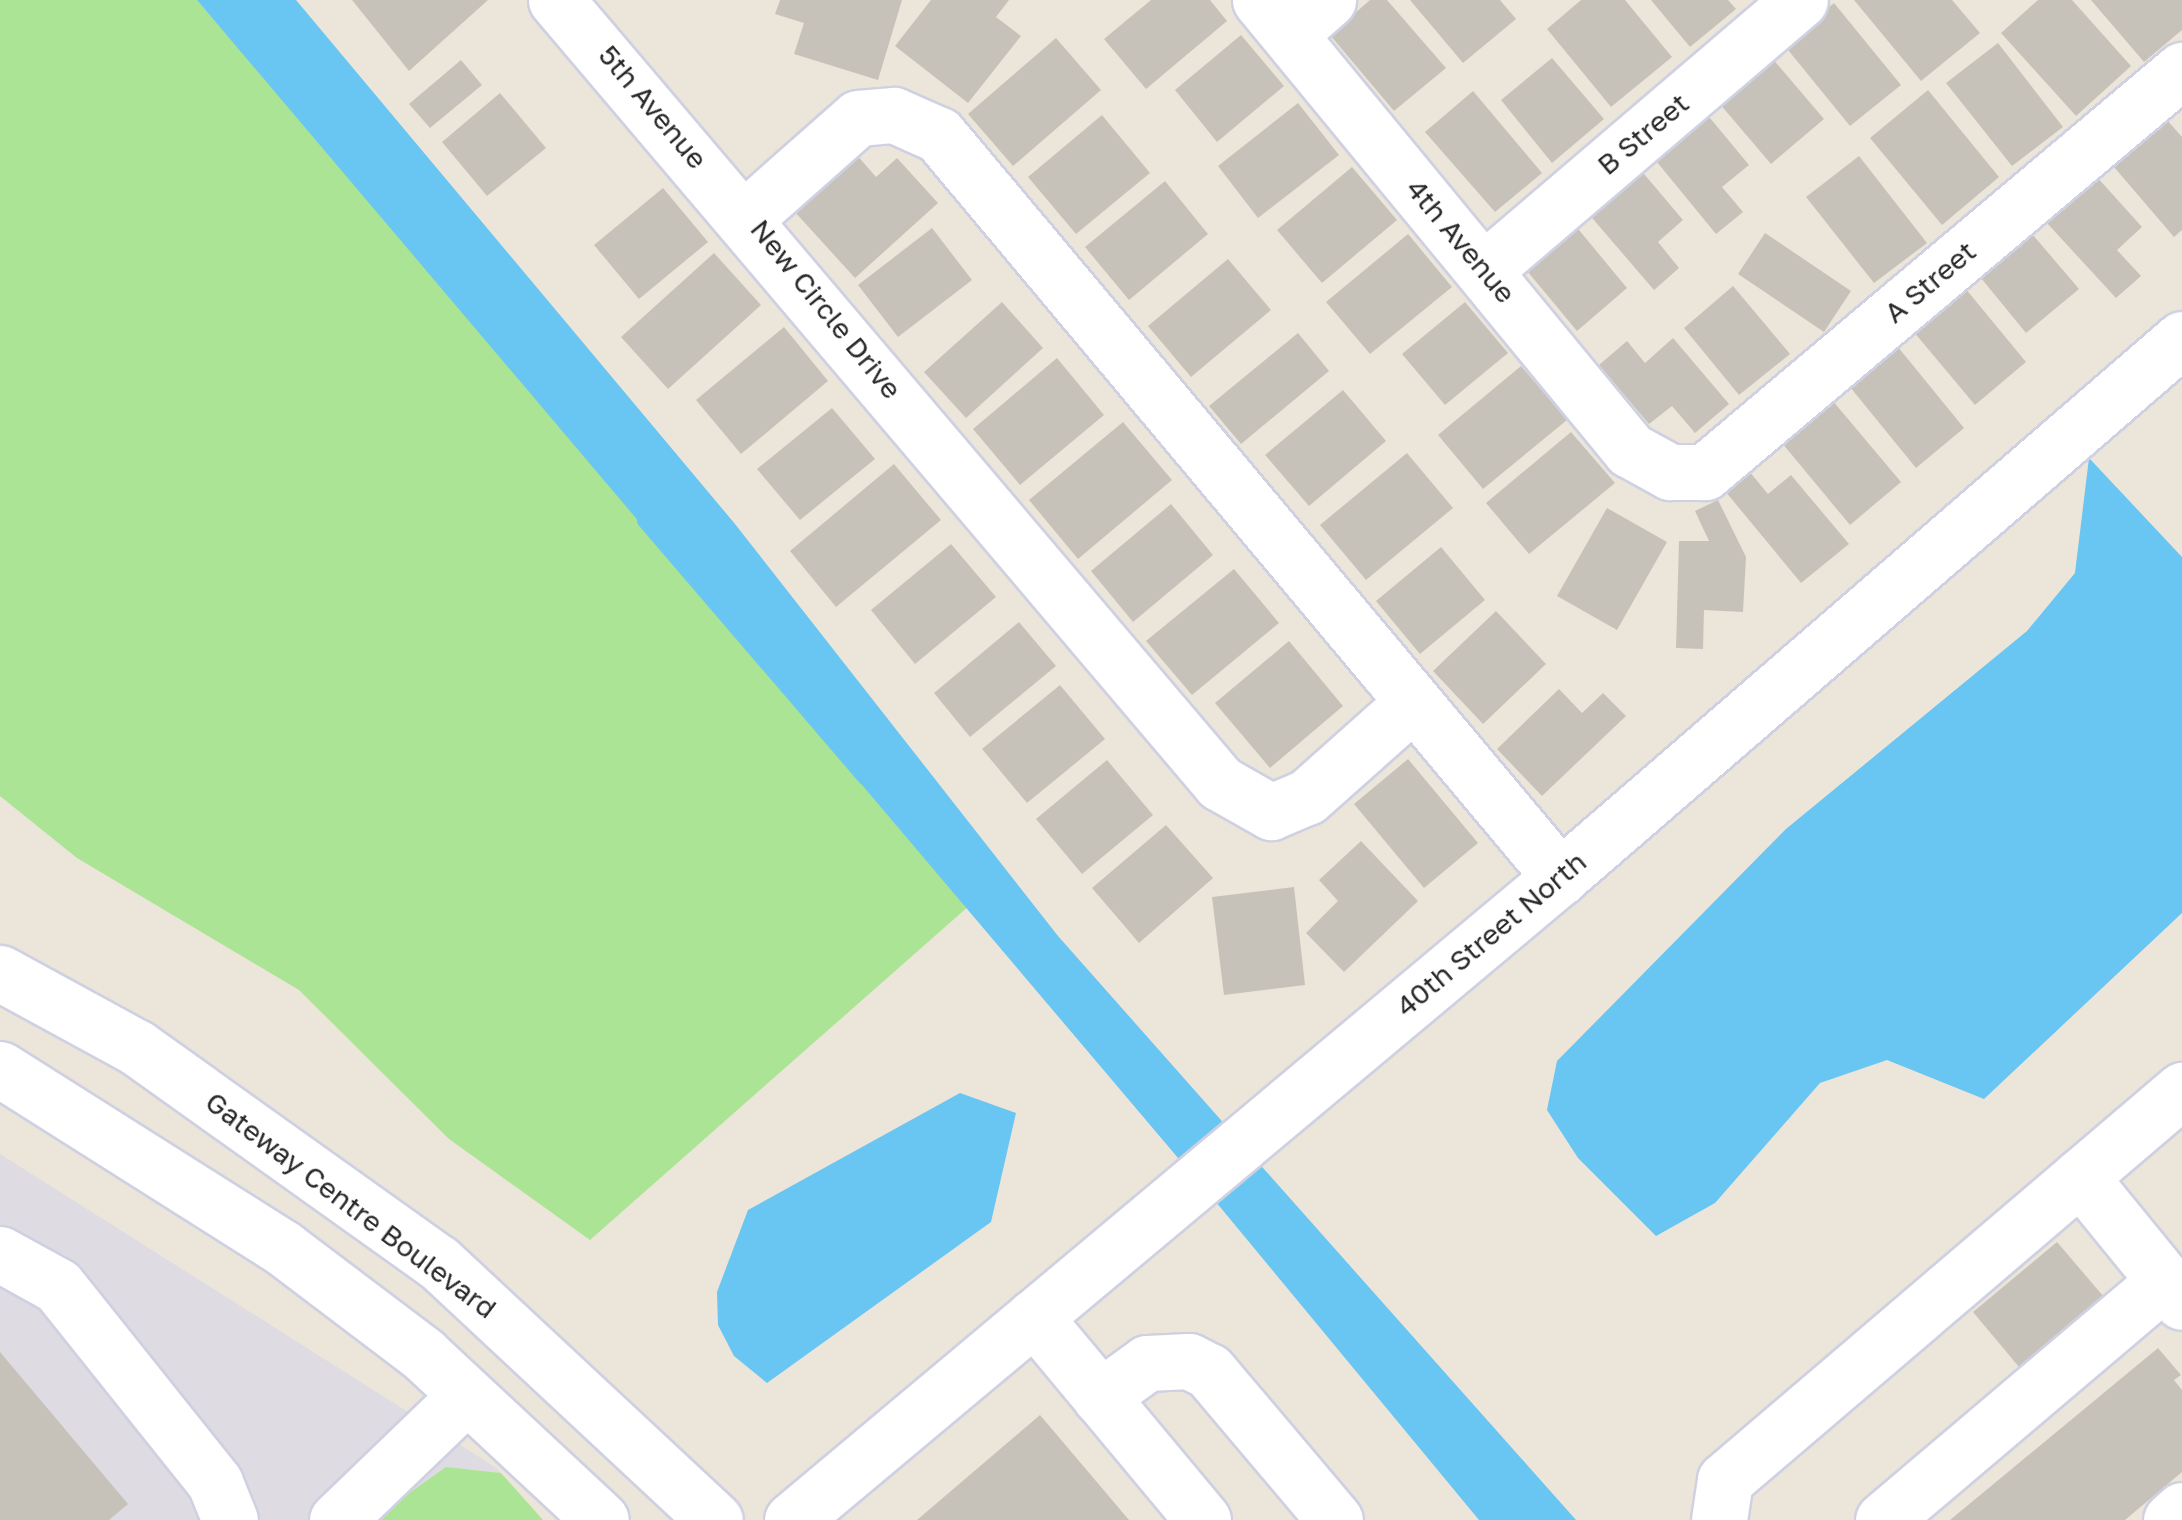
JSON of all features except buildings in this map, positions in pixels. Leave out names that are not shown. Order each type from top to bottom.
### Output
[{"type":"street","name":"B Street","points":[[1485,269],[1800,0]]},
{"type":"street","name":"5th Avenue","points":[[569,3],[746,218]]},
{"type":"street","name":"4th Avenue","points":[[1292,11],[1485,269],[1630,450],[1670,472]]},
{"type":"street","name":"A Street","points":[[1670,472],[1704,472],[2182,70]]},
{"type":"street","name":"New Circle Drive","points":[[1409,706],[1307,797],[1270,812],[1220,783],[746,218],[858,118],[894,115],[939,136],[1409,706],[1560,878]]},
{"type":"street","name":"40th Street North","points":[[792,1520],[1560,878],[2182,339]]},
{"type":"street","name":"Gateway Centre Boulevard","points":[[1,975],[136,1047],[438,1263],[715,1520]]},
{"type":"street","points":[[0,1069],[283,1248],[467,1395],[602,1520]]},
{"type":"street","points":[[1718,1520],[1725,1480],[2080,1178],[2177,1105]]},
{"type":"street","points":[[1883,1520],[2174,1292],[2080,1178]]},
{"type":"street","points":[[0,1254],[58,1286],[215,1483],[230,1520]]},
{"type":"street","points":[[1034,1317],[1203,1520]]},
{"type":"street","points":[[1100,1397],[1147,1363],[1189,1361],[1210,1372],[1335,1520]]},
{"type":"street","points":[[337,1520],[467,1395]]},
{"type":"street","points":[[2170,1520],[2182,1510]]},
{"type":"shaded area","points":[[0,1154],[501,1473],[446,1467],[371,1520],[0,1520]]},
{"type":"green space","points":[[0,0],[197,0],[970,905],[590,1240],[449,1139],[299,990],[77,858],[0,796]]},
{"type":"green space","points":[[446,1467],[501,1473],[543,1520],[371,1520]]},
{"type":"water","points":[[197,0],[296,0],[735,524],[1058,936],[1228,1128],[1184,1165]]},
{"type":"water","points":[[2089,458],[2182,557],[2182,913],[1984,1099],[1887,1060],[1820,1083],[1715,1203],[1656,1236],[1578,1158],[1547,1110],[1557,1061],[1786,829],[2027,631],[2075,573]]},
{"type":"water","points":[[960,1093],[1016,1113],[991,1222],[767,1383],[734,1356],[718,1325],[717,1292],[748,1210]]},
{"type":"water","points":[[1255,1159],[1576,1520],[1479,1520],[1211,1196]]},
{"type":"waterway","points":[[643,521],[864,779]]}]
